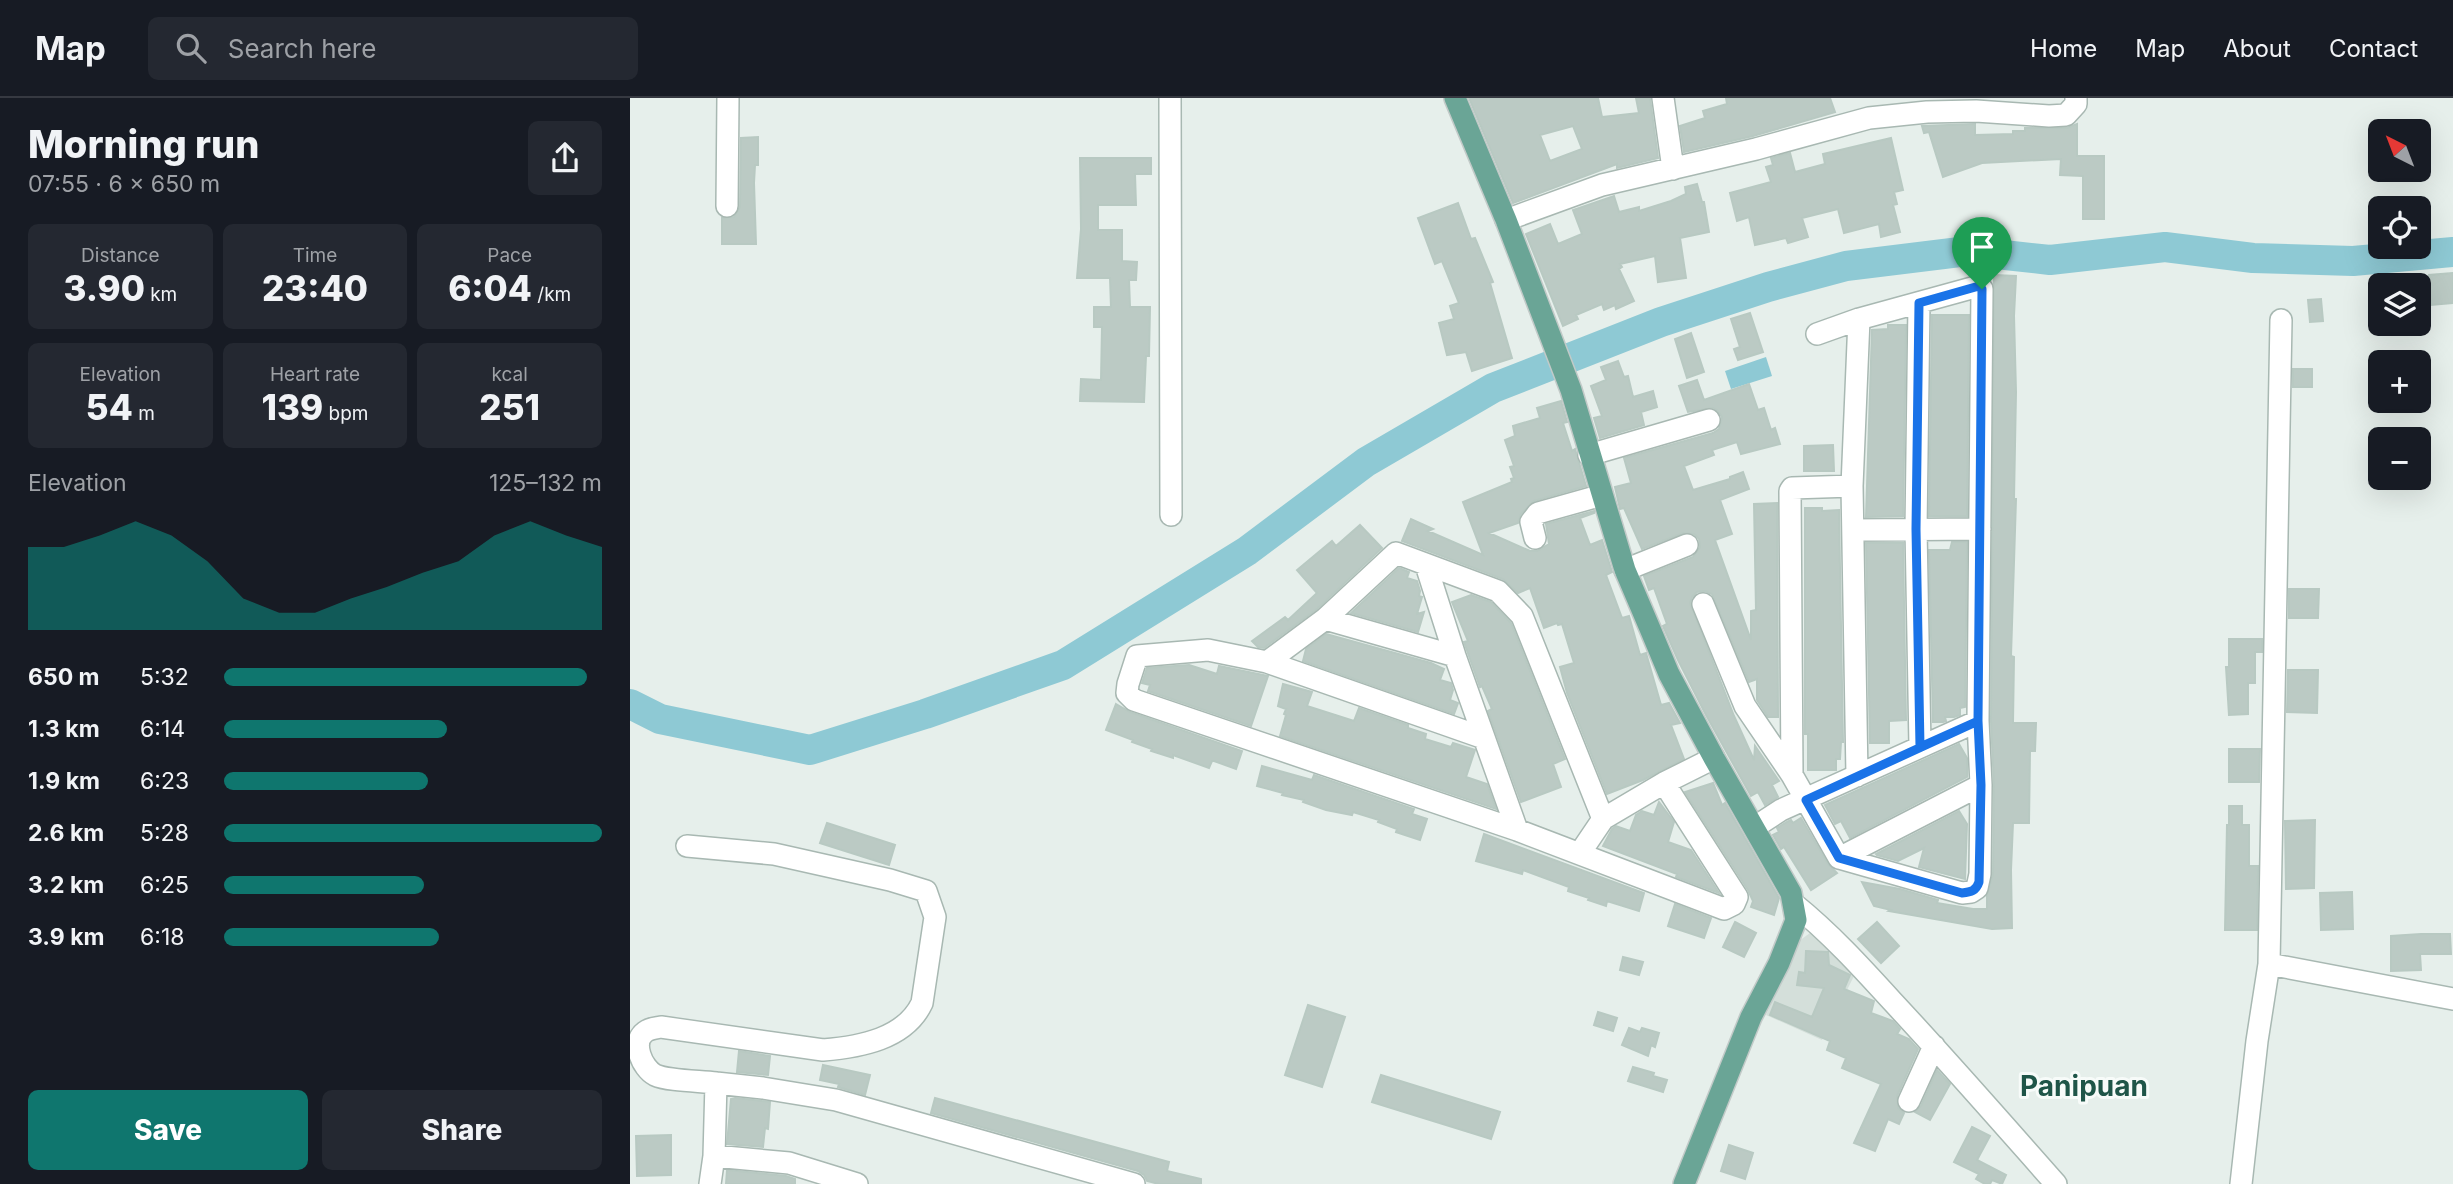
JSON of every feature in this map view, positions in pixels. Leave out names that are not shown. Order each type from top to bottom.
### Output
[{"type":"main road","points":[[1455,98],[1506,220],[1571,390],[1625,569],[1669,674],[1791,893],[1794,904],[1796,920],[1792,931],[1751,1017],[1684,1184]]},
{"type":"street","points":[[727,206],[728,98]]},
{"type":"street","points":[[1170,98],[1171,515]]},
{"type":"street","points":[[1663,98],[1673,169]]},
{"type":"street","points":[[1506,220],[1602,185],[1673,169],[1870,108],[1927,112],[1976,105],[2049,116],[2066,115],[2076,104],[2076,98]]},
{"type":"street","points":[[1703,604],[1745,706],[1792,775],[1839,858],[1962,893],[1977,888],[1981,785],[1978,721],[1982,289],[1979,286],[1859,319],[1817,334]]},
{"type":"street","points":[[1919,303],[1916,529],[1920,747]]},
{"type":"street","points":[[1857,776],[1852,486],[1859,319]]},
{"type":"street","points":[[2241,1184],[2257,1041],[2269,964],[2281,320]]},
{"type":"street","points":[[1589,454],[1709,420]]},
{"type":"street","points":[[1792,775],[1790,491],[1792,488],[1852,486]]},
{"type":"street","points":[[1535,537],[1531,522],[1538,513],[1602,495]]},
{"type":"street","points":[[1853,530],[1980,530]]},
{"type":"street","points":[[1625,569],[1687,545]]},
{"type":"street","points":[[1267,662],[1325,619],[1396,553],[1498,591],[1522,617],[1603,819]]},
{"type":"street","points":[[1426,565],[1455,656],[1517,830]]},
{"type":"street","points":[[1325,619],[1455,656]]},
{"type":"street","points":[[1484,738],[1267,662],[1208,650],[1137,656],[1127,693],[1134,700],[1517,830],[1724,909],[1734,905],[1737,897],[1664,782]]},
{"type":"street","points":[[1755,827],[1781,810],[1978,721]]},
{"type":"street","points":[[1580,853],[1603,819],[1664,782],[1714,758]]},
{"type":"street","points":[[1839,858],[1981,785]]},
{"type":"street","points":[[687,846],[774,854],[890,880],[926,891],[936,917],[922,1003],[906,1027],[872,1042],[849,1048],[823,1050],[661,1027],[651,1029],[640,1038],[638,1045],[646,1069],[657,1076],[762,1087],[836,1100],[1134,1184]]},
{"type":"street","points":[[1794,904],[1849,954],[2056,1184]]},
{"type":"street","points":[[2269,964],[2453,999]]},
{"type":"street","points":[[1909,1101],[1934,1046]]},
{"type":"street","points":[[710,1184],[714,1156],[716,1083]]},
{"type":"street","points":[[714,1156],[789,1163],[857,1184]]},
{"type":"shaded area","points":[[1810,933],[1819,934],[1856,972],[1822,1040],[1766,1015],[1799,941]]},
{"type":"water","points":[[1766,357],[1772,376],[1731,389],[1725,371]]},
{"type":"building","points":[[1469,98],[1598,98],[1602,117],[1639,113],[1636,98],[1650,98],[1658,158],[1617,168],[1617,164],[1513,203]],"holes":[[[1573,126],[1582,149],[1550,161],[1540,135]]]},
{"type":"building","points":[[1726,98],[1830,98],[1835,112],[1753,136],[1684,152],[1680,126],[1705,118],[1703,111],[1727,104]]},
{"type":"building","points":[[1975,124],[1975,135],[2013,134],[2013,131],[2025,131],[2025,128],[2067,128],[2077,124],[2077,156],[2104,156],[2104,219],[2083,219],[2083,176],[2060,175],[2061,159],[1982,163],[1943,177],[1929,132],[1924,133],[1922,126]]},
{"type":"building","points":[[758,137],[758,165],[755,165],[754,183],[756,244],[722,244],[722,218],[734,217],[740,207],[741,138]]},
{"type":"building","points":[[1891,138],[1903,190],[1894,192],[1897,204],[1893,205],[1900,232],[1881,237],[1879,224],[1844,233],[1838,209],[1802,218],[1808,237],[1788,243],[1786,238],[1755,245],[1749,217],[1737,221],[1730,193],[1771,182],[1766,167],[1773,165],[1771,158],[1790,153],[1795,172],[1825,164],[1823,154]]},
{"type":"building","points":[[1080,158],[1151,158],[1151,174],[1135,174],[1136,205],[1098,205],[1098,230],[1122,230],[1122,261],[1137,262],[1136,280],[1129,280],[1130,307],[1150,307],[1144,402],[1080,401],[1081,379],[1101,380],[1102,327],[1094,327],[1094,307],[1111,307],[1110,278],[1077,278],[1081,229]]},
{"type":"building","points":[[1697,184],[1704,202],[1709,232],[1680,238],[1686,278],[1658,282],[1655,256],[1620,264],[1622,267],[1619,269],[1634,301],[1616,309],[1615,305],[1604,310],[1602,304],[1576,315],[1578,319],[1563,326],[1526,234],[1550,224],[1558,244],[1582,234],[1573,210],[1614,196],[1619,212],[1639,207],[1639,211],[1671,201],[1686,194],[1685,187]]},
{"type":"building","points":[[1458,203],[1471,239],[1475,238],[1493,282],[1490,283],[1512,358],[1472,371],[1466,352],[1447,355],[1439,323],[1454,319],[1450,306],[1459,303],[1442,261],[1435,264],[1418,218]]},
{"type":"building","points":[[2453,273],[2453,303],[2431,305],[2431,275]]},
{"type":"building","points":[[1994,275],[2016,276],[2016,499],[2011,656],[2014,657],[2013,723],[2036,723],[2035,751],[2030,751],[2029,823],[2013,823],[2012,928],[1992,929],[1874,906],[1862,882],[1900,889],[1938,900],[1937,903],[1987,909],[1987,895],[1993,874],[1994,785],[1991,721]]},
{"type":"building","points":[[2321,299],[2323,321],[2310,322],[2308,300]]},
{"type":"building","points":[[1750,313],[1763,352],[1738,360],[1734,349],[1740,347],[1731,319]]},
{"type":"building","points":[[1932,315],[1969,315],[1967,516],[1929,516]]},
{"type":"building","points":[[1888,325],[1906,325],[1903,516],[1866,517],[1872,330],[1888,329]]},
{"type":"building","points":[[1691,333],[1704,372],[1687,378],[1675,339]]},
{"type":"building","points":[[1618,361],[1624,377],[1628,376],[1633,397],[1653,391],[1657,407],[1641,412],[1644,425],[1600,438],[1594,418],[1602,416],[1591,386],[1606,380],[1601,367]]},
{"type":"building","points":[[2293,369],[2312,369],[2312,387],[2293,387]]},
{"type":"building","points":[[1697,380],[1704,400],[1749,384],[1758,410],[1764,408],[1771,430],[1775,428],[1780,444],[1741,454],[1737,442],[1712,450],[1714,455],[1684,466],[1693,490],[1730,479],[1743,472],[1749,489],[1720,500],[1732,534],[1715,540],[1751,640],[1751,611],[1756,610],[1754,504],[1777,503],[1778,717],[1768,717],[1757,700],[1757,679],[1749,682],[1712,594],[1697,592],[1690,603],[1754,760],[1755,746],[1779,781],[1772,785],[1778,797],[1765,805],[1758,792],[1751,796],[1706,715],[1663,626],[1667,624],[1654,588],[1649,590],[1644,576],[1693,557],[1700,547],[1699,539],[1694,534],[1683,533],[1642,549],[1624,508],[1620,509],[1615,487],[1631,483],[1624,458],[1719,429],[1722,417],[1713,408],[1688,412],[1679,386]]},
{"type":"building","points":[[1561,401],[1567,422],[1563,423],[1572,451],[1575,449],[1586,486],[1534,501],[1521,514],[1518,523],[1489,533],[1530,551],[1537,551],[1549,544],[1546,524],[1594,511],[1580,518],[1590,545],[1602,540],[1612,572],[1606,575],[1622,618],[1629,616],[1640,655],[1646,653],[1661,705],[1669,703],[1680,723],[1671,725],[1684,759],[1643,780],[1607,794],[1567,693],[1560,667],[1574,663],[1562,624],[1544,628],[1530,588],[1518,593],[1503,579],[1402,541],[1411,519],[1433,529],[1428,531],[1483,555],[1463,502],[1512,482],[1511,479],[1514,478],[1510,467],[1514,466],[1505,440],[1515,436],[1513,426],[1540,418],[1537,408]]},
{"type":"building","points":[[1833,445],[1834,471],[1804,471],[1804,446]]},
{"type":"building","points":[[1805,508],[1839,510],[1843,742],[1840,759],[1836,759],[1836,770],[1808,770],[1808,734],[1805,734]]},
{"type":"building","points":[[1360,525],[1382,548],[1317,609],[1264,648],[1258,647],[1252,641],[1285,617],[1288,620],[1317,593],[1297,570],[1332,541],[1336,546]]},
{"type":"building","points":[[1952,542],[1967,542],[1965,707],[1960,708],[1960,715],[1945,717],[1946,721],[1943,722],[1933,722],[1929,550],[1950,550]]},
{"type":"building","points":[[1866,543],[1903,543],[1906,720],[1889,721],[1889,743],[1870,743]]},
{"type":"building","points":[[1399,568],[1409,572],[1407,578],[1417,581],[1419,596],[1422,597],[1417,614],[1424,612],[1418,632],[1351,613]]},
{"type":"building","points":[[2289,589],[2319,589],[2318,618],[2289,618]]},
{"type":"building","points":[[1471,595],[1491,602],[1511,623],[1565,759],[1553,764],[1561,787],[1521,802],[1488,711],[1492,709],[1482,686],[1480,687],[1464,642],[1468,641],[1452,602]]},
{"type":"building","points":[[1326,634],[1444,669],[1440,680],[1451,683],[1453,690],[1450,700],[1458,703],[1454,714],[1303,661],[1306,649]]},
{"type":"building","points":[[2229,639],[2262,639],[2262,652],[2255,652],[2255,683],[2248,683],[2248,714],[2229,715],[2226,667],[2229,667]]},
{"type":"building","points":[[1189,665],[1217,674],[1219,666],[1268,676],[1251,726],[1148,691],[1150,685],[1142,683],[1147,668]]},
{"type":"building","points":[[2288,670],[2318,670],[2317,713],[2287,712]]},
{"type":"building","points":[[1283,684],[1312,692],[1307,706],[1354,721],[1359,708],[1408,725],[1408,728],[1426,734],[1425,739],[1451,747],[1453,743],[1475,750],[1466,777],[1487,784],[1496,809],[1280,736],[1286,715],[1286,709],[1278,706]]},
{"type":"building","points":[[1116,704],[1130,712],[1242,751],[1236,769],[1214,761],[1209,768],[1173,755],[1173,758],[1106,730]]},
{"type":"building","points":[[1959,744],[1967,758],[1967,777],[1850,838],[1841,821],[1835,824],[1825,805]]},
{"type":"building","points":[[2229,749],[2260,749],[2259,782],[2229,782]]},
{"type":"building","points":[[1262,766],[1312,780],[1314,775],[1414,809],[1412,814],[1427,819],[1420,840],[1396,832],[1397,829],[1378,822],[1379,820],[1353,812],[1352,815],[1326,810],[1303,802],[1304,800],[1257,786]]},
{"type":"building","points":[[1713,783],[1722,805],[1725,803],[1779,898],[1774,915],[1751,907],[1753,901],[1748,890],[1685,792]]},
{"type":"building","points":[[1659,802],[1674,822],[1668,842],[1691,850],[1719,893],[1603,846],[1612,829],[1616,826],[1630,831],[1636,815],[1642,811],[1654,815]]},
{"type":"building","points":[[2229,806],[2242,806],[2242,825],[2249,825],[2249,866],[2258,866],[2257,930],[2225,930]]},
{"type":"building","points":[[1959,811],[1967,824],[1965,879],[1919,867],[1924,848],[1898,861],[1876,854]]},
{"type":"building","points":[[1801,818],[1828,864],[1837,873],[1811,890],[1784,847],[1781,849],[1773,835],[1779,832],[1777,828]]},
{"type":"building","points":[[2315,820],[2314,888],[2286,889],[2285,821]]},
{"type":"building","points":[[827,823],[895,845],[889,865],[820,843]]},
{"type":"building","points":[[1484,834],[1644,893],[1639,911],[1607,901],[1606,906],[1588,900],[1589,898],[1568,891],[1569,887],[1523,870],[1522,874],[1476,861]]},
{"type":"building","points":[[2352,892],[2353,929],[2321,930],[2320,893]]},
{"type":"building","points":[[1675,904],[1711,918],[1704,938],[1668,926]]},
{"type":"building","points":[[1735,922],[1756,933],[1744,957],[1723,947]]},
{"type":"building","points":[[1877,922],[1899,946],[1881,963],[1858,939]]},
{"type":"building","points":[[2450,934],[2451,954],[2420,954],[2421,970],[2391,971],[2391,936]]},
{"type":"building","points":[[1806,951],[1828,952],[1829,965],[1850,975],[1844,989],[1874,1001],[1871,1013],[1893,1021],[1900,1029],[1897,1034],[1909,1039],[1918,1049],[1897,1096],[1898,1108],[1904,1113],[1899,1124],[1888,1119],[1875,1151],[1854,1143],[1881,1084],[1842,1068],[1846,1058],[1827,1050],[1830,1041],[1770,1015],[1775,1002],[1812,1017],[1824,988],[1797,985],[1799,972],[1805,973]]},
{"type":"building","points":[[1623,957],[1643,962],[1639,975],[1620,970]]},
{"type":"building","points":[[1308,1005],[1345,1017],[1322,1087],[1285,1075]]},
{"type":"building","points":[[1598,1012],[1617,1018],[1613,1031],[1594,1025]]},
{"type":"building","points":[[1629,1028],[1640,1032],[1642,1028],[1659,1033],[1655,1047],[1651,1045],[1648,1056],[1622,1045]]},
{"type":"building","points":[[739,1051],[770,1056],[768,1075],[737,1072]]},
{"type":"building","points":[[823,1065],[870,1075],[865,1095],[838,1087],[839,1084],[820,1080]]},
{"type":"building","points":[[1633,1067],[1667,1080],[1663,1092],[1628,1081]]},
{"type":"building","points":[[1937,1070],[1950,1084],[1930,1120],[1915,1112],[1921,1106]]},
{"type":"building","points":[[1381,1075],[1500,1112],[1491,1139],[1372,1102]]},
{"type":"building","points":[[935,1098],[1169,1162],[1167,1171],[1201,1179],[1201,1184],[1159,1184],[1147,1181],[1138,1171],[931,1113]]},
{"type":"building","points":[[731,1099],[770,1102],[768,1129],[765,1128],[763,1147],[727,1144]]},
{"type":"building","points":[[1972,1127],[1990,1136],[1977,1160],[2006,1175],[2002,1184],[1992,1180],[1990,1184],[1985,1184],[1976,1179],[1979,1174],[1954,1162]]},
{"type":"building","points":[[671,1135],[671,1175],[637,1176],[636,1136]]},
{"type":"building","points":[[1729,1145],[1753,1153],[1745,1179],[1721,1171]]},
{"type":"building","points":[[727,1170],[786,1176],[795,1179],[795,1184],[726,1184]]},
{"type":"waterway","points":[[630,704],[660,719],[810,750],[925,714],[1063,665],[1247,551],[1366,462],[1493,388],[1661,322],[1768,287],[1846,266],[1968,251],[2050,260],[2165,247],[2253,258],[2353,261],[2453,252]]},
{"type":"district","name":"Panipuan","points":[[2084,1086]]},
{"type":"route","points":[[1982,289],[1978,721],[1806,800],[1839,858],[1962,893],[1971,892],[1977,888],[1979,882],[1981,785],[1978,721],[1920,747],[1916,529],[1919,303],[1979,286],[1982,289]]}]
